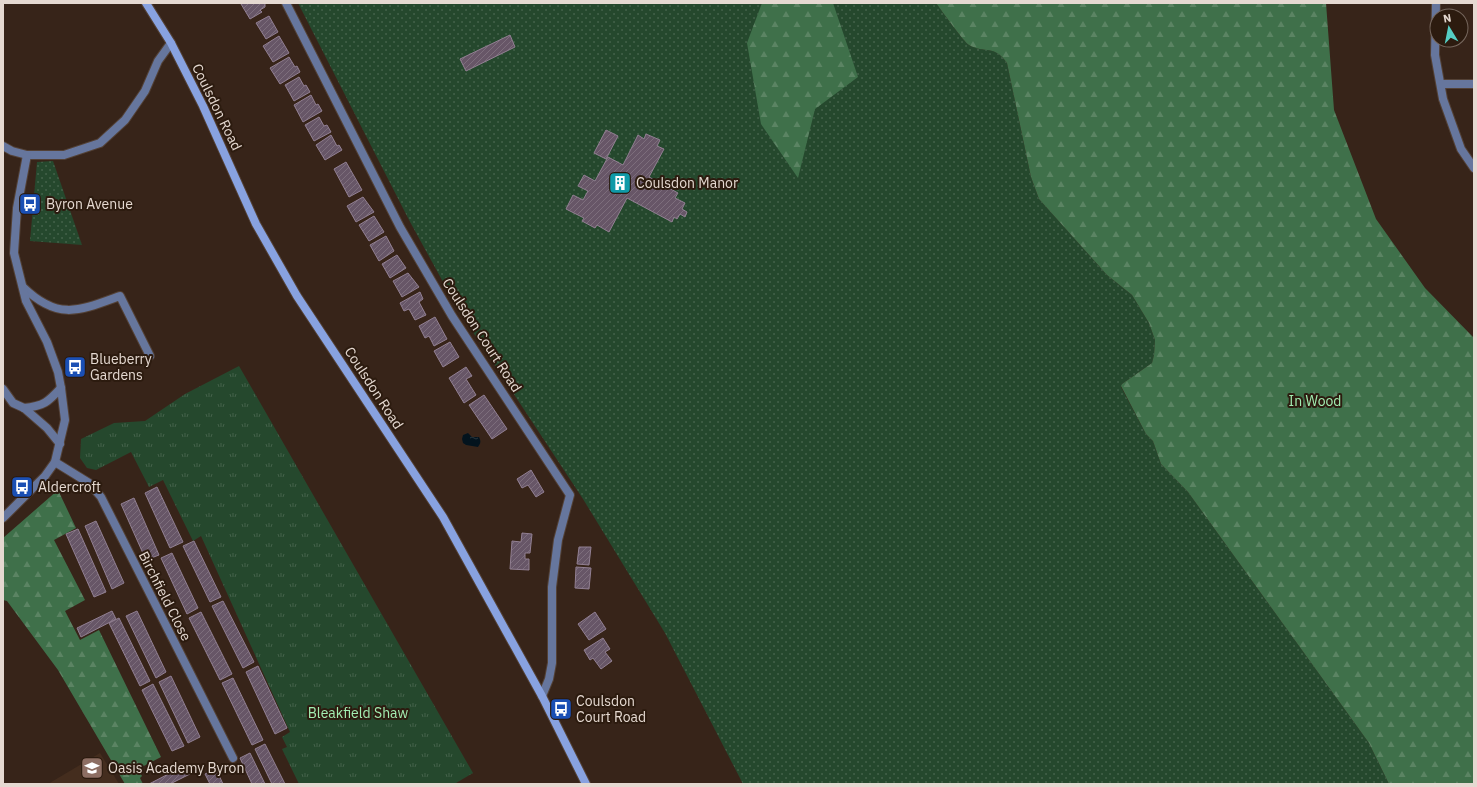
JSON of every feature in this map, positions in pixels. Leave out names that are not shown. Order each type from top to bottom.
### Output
[{"type":"main road","name":"Coulsdon Road","points":[[146,3],[171,43],[203,106],[256,224],[297,296],[443,517],[542,696],[586,784]]},
{"type":"street","name":"Coulsdon Court Road","points":[[286,3],[400,227],[452,316],[570,495],[558,540],[552,587],[552,663],[549,680],[542,696]]},
{"type":"street","points":[[1436,3],[1435,55],[1444,99],[1461,148],[1474,168]]},
{"type":"street","points":[[3,146],[12,151],[27,155],[64,155],[100,143],[125,120],[145,91],[158,61],[171,43]]},
{"type":"street","points":[[1441,84],[1474,84]]},
{"type":"street","points":[[3,518],[45,476],[55,462],[65,420],[58,372],[47,342],[26,301],[14,253],[17,208],[27,155]]},
{"type":"street","points":[[22,285],[35,298],[55,308],[67,311],[85,309],[120,296],[150,356]]},
{"type":"street","points":[[24,408],[39,406],[50,401],[61,388]]},
{"type":"street","points":[[3,389],[13,403],[24,408],[47,428],[60,444]]},
{"type":"street","name":"Birchfield Close","points":[[55,462],[88,483],[101,498],[233,758]]},
{"type":"shaded area","name":"Oasis Academy Byron","points":[[100,753],[119,784],[48,784]]},
{"type":"green space","points":[[298,3],[936,3],[969,45],[975,48],[994,51],[998,53],[1007,63],[1031,177],[1039,199],[1107,275],[1132,295],[1149,323],[1155,340],[1152,363],[1122,384],[1121,387],[1146,434],[1153,441],[1161,464],[1188,492],[1369,743],[1389,784],[743,784],[665,633],[583,499],[459,311],[409,220]]},
{"type":"green space","points":[[762,3],[833,3],[858,77],[815,109],[798,178],[761,124],[747,43]]},
{"type":"green space","name":"In Wood","points":[[936,3],[1326,3],[1334,110],[1376,219],[1425,288],[1474,338],[1474,784],[1389,784],[1369,743],[1188,492],[1161,464],[1153,441],[1146,434],[1121,386],[1152,363],[1155,340],[1149,323],[1132,295],[1107,275],[1039,199],[1031,177],[1007,63],[998,53],[975,48],[969,45]]},
{"type":"green space","points":[[53,161],[82,245],[30,241],[37,162]]},
{"type":"green space","name":"Bleakfield Shaw","points":[[239,366],[473,773],[456,784],[299,784],[282,749],[287,747],[282,737],[290,732],[201,536],[193,541],[163,480],[149,487],[131,452],[96,470],[87,468],[80,458],[81,439],[114,423],[145,421],[185,394]]},
{"type":"green space","points":[[58,490],[76,528],[54,540],[85,600],[65,611],[80,640],[99,630],[161,757],[138,769],[142,776],[140,778],[143,784],[125,784],[58,670],[7,601],[3,600],[3,538]]},
{"type":"water","points":[[468,433],[472,437],[479,437],[480,444],[478,447],[463,443],[463,435]]},
{"type":"building","points":[[265,3],[265,7],[260,10],[262,12],[250,19],[241,4]]},
{"type":"building","points":[[269,16],[278,32],[266,39],[256,23]]},
{"type":"building","points":[[510,35],[515,47],[466,71],[460,59]]},
{"type":"building","points":[[279,36],[289,53],[273,62],[263,46]]},
{"type":"building","points":[[289,57],[300,72],[280,84],[270,68]]},
{"type":"building","points":[[299,77],[304,86],[306,85],[310,92],[294,101],[285,85]]},
{"type":"building","points":[[311,95],[316,105],[318,104],[322,111],[303,122],[294,105]]},
{"type":"building","points":[[319,117],[324,126],[327,125],[331,132],[314,141],[305,125]]},
{"type":"building","points":[[606,130],[618,136],[606,159],[594,153]]},
{"type":"building","name":"Coulsdon Manor","points":[[646,134],[660,140],[657,146],[664,149],[649,177],[678,193],[675,198],[685,203],[682,209],[687,212],[685,217],[680,214],[677,219],[674,217],[672,222],[627,198],[609,232],[597,225],[595,228],[582,221],[584,218],[566,209],[573,195],[583,200],[588,191],[578,186],[584,175],[595,181],[608,157],[623,165],[638,135],[644,139]]},
{"type":"building","points":[[331,135],[337,146],[339,145],[342,150],[325,160],[316,145]]},
{"type":"building","points":[[346,162],[362,190],[349,197],[334,169]]},
{"type":"building","points":[[363,197],[374,212],[356,222],[347,206]]},
{"type":"building","points":[[374,216],[384,232],[369,241],[359,225]]},
{"type":"building","points":[[386,236],[394,251],[379,261],[370,245]]},
{"type":"building","points":[[397,255],[406,268],[390,278],[382,264]]},
{"type":"building","points":[[408,273],[419,287],[402,297],[393,281]]},
{"type":"building","points":[[420,292],[423,299],[419,302],[426,315],[415,320],[409,309],[404,311],[400,303]]},
{"type":"building","points":[[435,317],[447,339],[434,346],[429,336],[425,338],[419,326]]},
{"type":"building","points":[[450,342],[459,357],[443,367],[434,351]]},
{"type":"building","points":[[466,367],[472,376],[466,379],[476,395],[464,403],[449,378]]},
{"type":"building","points":[[484,395],[507,429],[492,439],[469,405]]},
{"type":"building","points":[[531,470],[544,492],[536,497],[528,485],[522,488],[517,479]]},
{"type":"building","points":[[157,487],[183,542],[170,548],[145,493]]},
{"type":"building","points":[[134,498],[159,555],[146,560],[121,504]]},
{"type":"building","points":[[96,521],[124,583],[112,589],[85,526]]},
{"type":"building","points":[[78,529],[106,592],[94,597],[66,534]]},
{"type":"building","points":[[522,533],[532,534],[530,553],[525,553],[525,559],[529,559],[529,570],[510,569],[512,541],[521,542]]},
{"type":"building","points":[[194,541],[221,597],[210,602],[183,546]]},
{"type":"building","points":[[579,547],[591,547],[589,565],[577,564]]},
{"type":"building","points":[[172,553],[198,608],[187,614],[161,558]]},
{"type":"building","points":[[576,567],[591,568],[589,589],[575,588]]},
{"type":"building","points":[[223,601],[254,662],[243,668],[212,606]]},
{"type":"building","points":[[112,611],[116,619],[81,637],[77,628]]},
{"type":"building","points":[[137,611],[166,672],[156,678],[126,616]]},
{"type":"building","points":[[201,612],[232,674],[220,680],[189,618]]},
{"type":"building","points":[[595,612],[606,629],[589,640],[578,624]]},
{"type":"building","points":[[119,618],[150,681],[140,686],[109,623]]},
{"type":"building","points":[[603,638],[610,649],[605,652],[612,661],[601,669],[593,658],[590,660],[584,650]]},
{"type":"building","points":[[258,666],[287,728],[275,734],[246,672]]},
{"type":"building","points":[[171,676],[200,737],[188,743],[159,682]]},
{"type":"building","points":[[233,678],[263,740],[252,745],[222,683]]},
{"type":"building","points":[[153,684],[184,746],[172,751],[142,690]]},
{"type":"building","points":[[265,744],[285,784],[272,784],[255,749]]},
{"type":"building","points":[[250,753],[265,784],[252,784],[240,758]]},
{"type":"building","points":[[188,764],[192,773],[170,784],[149,784]]},
{"type":"building","points":[[216,769],[223,784],[210,784],[205,774]]},
{"type":"place","name":"Coulsdon Manor","points":[[620,183]]},
{"type":"place","name":"Byron Avenue","points":[[30,204]]},
{"type":"place","name":"Blueberry Gardens","points":[[75,367]]},
{"type":"place","name":"Aldercroft","points":[[22,487]]},
{"type":"place","name":"Coulsdon Court Road","points":[[561,709]]},
{"type":"place","name":"Oasis Academy Byron","points":[[92,768]]}]
